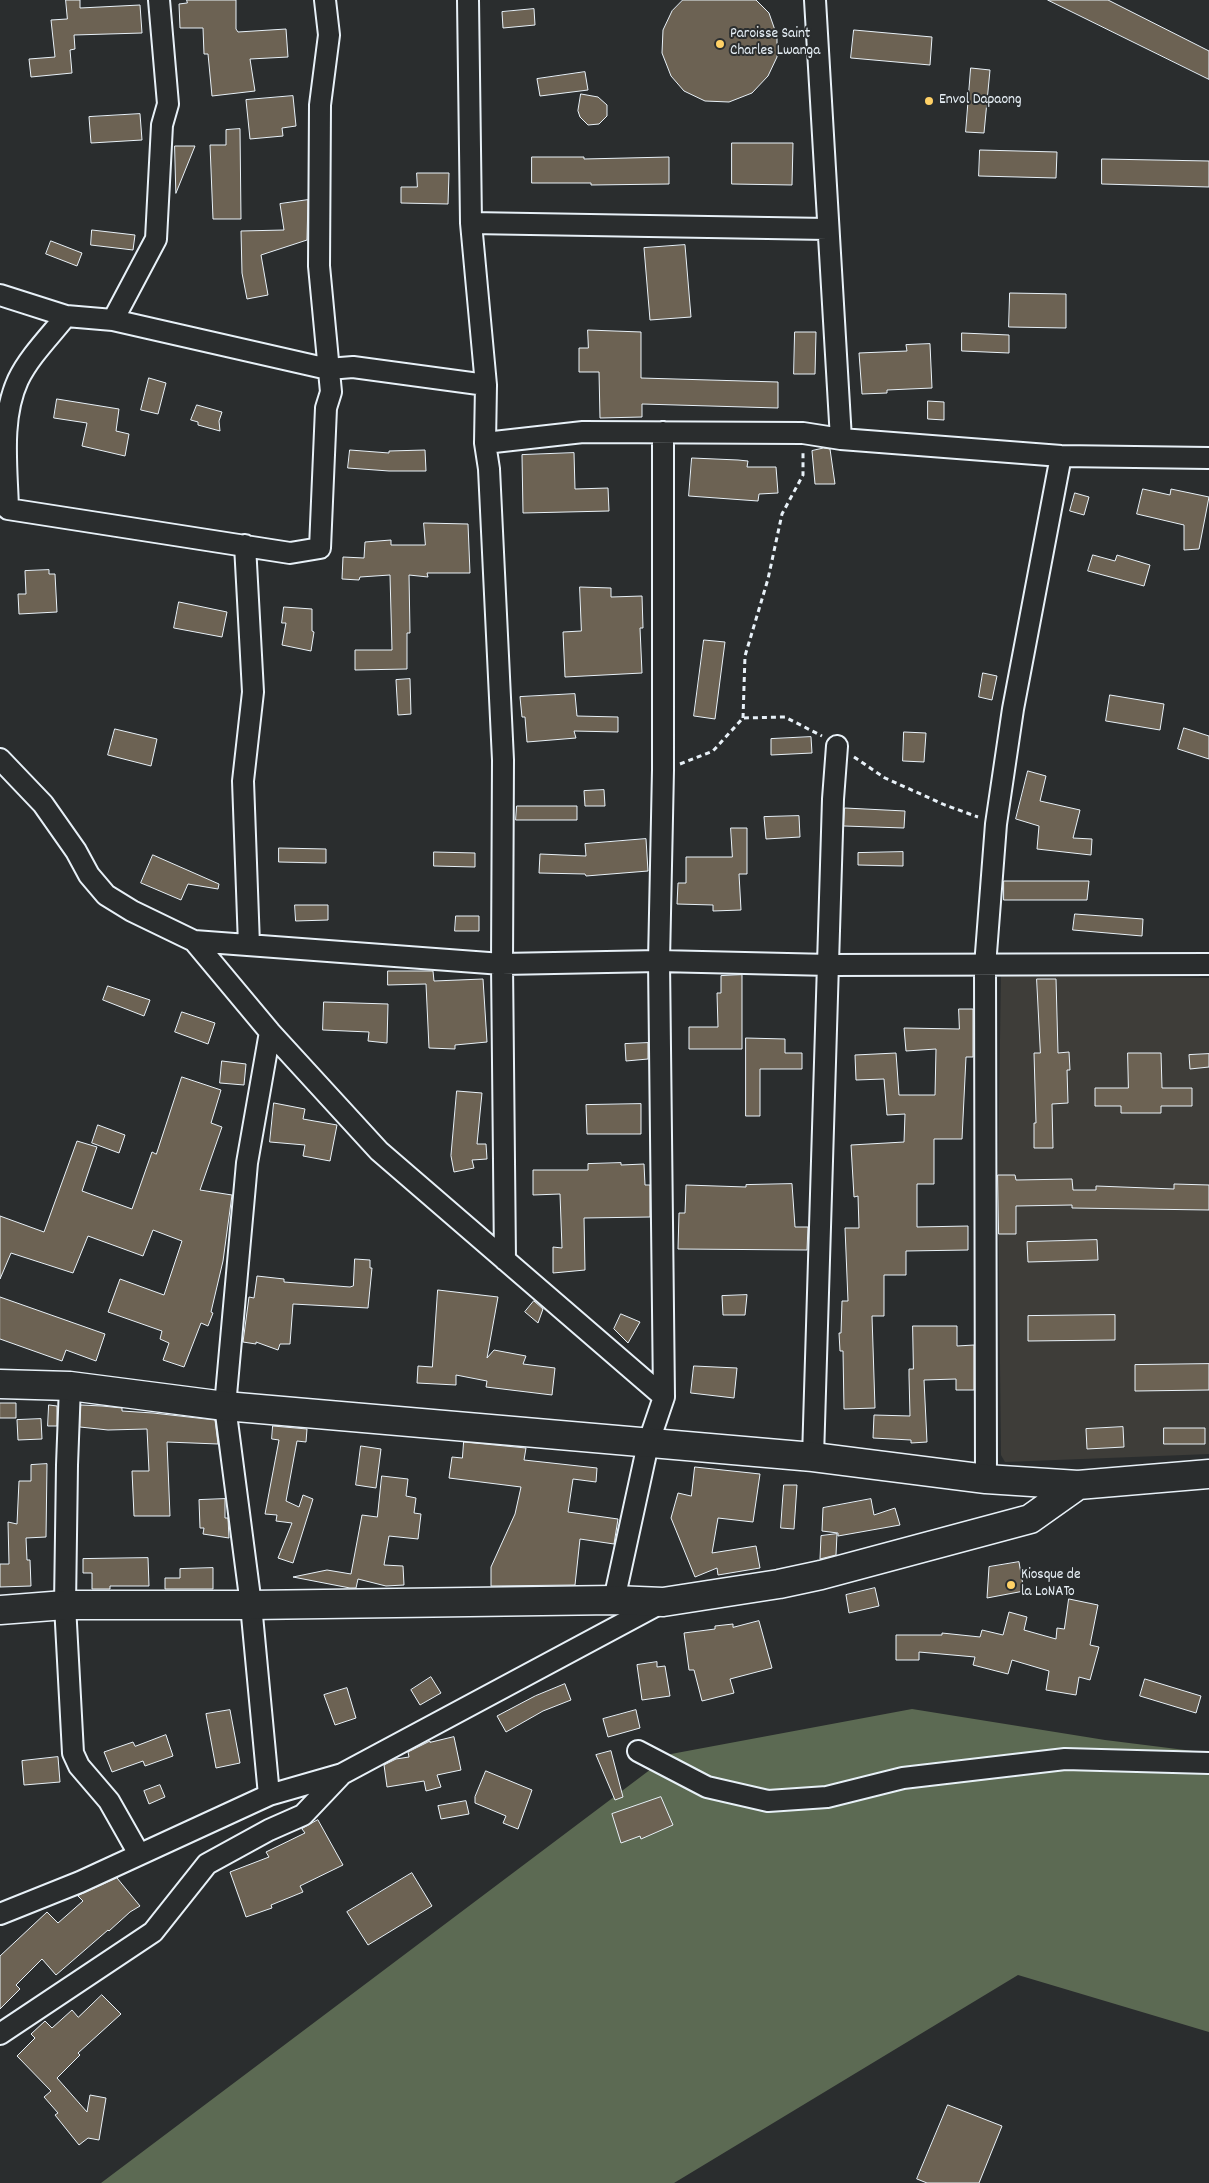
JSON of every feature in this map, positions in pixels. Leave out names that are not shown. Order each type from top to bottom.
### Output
[{"type":"main road","points":[[0,1384],[70,1386],[225,1406],[813,1457],[986,1479],[1078,1486],[1209,1474]]},
{"type":"main road","points":[[0,1610],[65,1605],[251,1605],[614,1600],[663,1602],[804,1579],[942,1541],[1030,1520],[1078,1486]]},
{"type":"street","points":[[113,320],[156,240],[162,125],[168,104],[159,0]]},
{"type":"street","points":[[66,316],[25,368],[12,397],[6,449],[8,509],[245,544],[290,553],[320,548],[326,408],[330,392],[319,266],[320,105],[329,35],[325,0]]},
{"type":"street","points":[[468,0],[471,223],[486,385],[485,443],[489,469],[503,760],[504,1260]]},
{"type":"street","points":[[815,0],[827,228],[841,438]]},
{"type":"street","points":[[471,223],[827,228]]},
{"type":"street","points":[[0,295],[66,316],[113,320],[328,369],[353,367],[486,385]]},
{"type":"street","points":[[485,443],[583,432],[803,434],[1061,456],[1209,458]]},
{"type":"street","points":[[614,1600],[648,1444],[664,1397],[658,961],[663,770],[663,432]]},
{"type":"street","points":[[986,1479],[985,966],[996,824],[1031,607],[1061,456]]},
{"type":"street","points":[[245,544],[253,692],[243,781],[249,945]]},
{"type":"street","points":[[813,1457],[830,965],[833,799],[837,746]]},
{"type":"street","points":[[0,759],[43,804],[76,851],[89,875],[106,895],[132,911],[194,940],[502,964],[658,961],[985,966],[1209,964]]},
{"type":"street","points":[[194,940],[270,1032],[379,1151],[664,1397]]},
{"type":"street","points":[[269,1796],[251,1605],[225,1406],[247,1162],[270,1032]]},
{"type":"street","points":[[70,1386],[65,1605],[73,1753],[78,1766],[109,1801],[139,1854]]},
{"type":"street","points":[[0,1914],[80,1882],[269,1796],[342,1774],[663,1602]]},
{"type":"street","points":[[638,1751],[707,1787],[768,1801],[827,1797],[903,1778],[1065,1759],[1209,1763]]},
{"type":"street","points":[[0,2034],[153,1932],[207,1864],[269,1830],[303,1815],[342,1774]]},
{"type":"path","points":[[663,770],[713,751],[743,718],[745,656],[768,579],[782,514],[803,474],[803,434]]},
{"type":"path","points":[[743,718],[786,717],[837,746],[885,778],[944,805],[996,824]]},
{"type":"shaded area","points":[[1001,974],[1209,978],[1209,1454],[1005,1462],[1001,1455],[998,1175]]},
{"type":"green space","points":[[912,1709],[1105,1740],[1209,1753],[1209,2032],[1018,1975],[674,2183],[101,2183],[671,1754]]},
{"type":"building","points":[[66,0],[80,0],[80,8],[140,5],[142,33],[74,35],[75,49],[70,50],[72,73],[31,77],[29,59],[55,57],[51,20],[67,19]]},
{"type":"building","points":[[187,0],[236,0],[236,29],[238,32],[286,29],[288,57],[250,59],[255,91],[212,96],[208,54],[204,54],[203,28],[180,28],[179,4],[187,3]]},
{"type":"building","name":"Paroisse Saint Charles Lwanga","points":[[683,0],[756,0],[769,13],[777,36],[777,57],[768,76],[752,93],[729,102],[705,101],[684,91],[671,76],[662,53],[663,30],[672,11]]},
{"type":"building","points":[[1048,0],[1108,0],[1209,51],[1209,79]]},
{"type":"building","points":[[534,9],[535,25],[503,28],[502,12]]},
{"type":"building","points":[[854,30],[932,37],[930,65],[851,58]]},
{"type":"building","points":[[971,68],[990,70],[984,133],[966,132]]},
{"type":"building","points":[[585,72],[588,90],[540,96],[537,79]]},
{"type":"building","points":[[581,94],[598,97],[607,105],[607,116],[599,124],[588,125],[580,117],[578,111]]},
{"type":"building","points":[[293,96],[296,126],[282,128],[283,136],[250,139],[246,100]]},
{"type":"building","points":[[140,114],[142,140],[91,143],[89,117]]},
{"type":"building","points":[[240,129],[241,219],[213,219],[210,145],[226,145],[226,130]]},
{"type":"building","points":[[732,143],[793,143],[792,185],[732,184]]},
{"type":"building","points":[[175,146],[195,146],[176,193]]},
{"type":"building","points":[[980,150],[1057,152],[1056,178],[979,176]]},
{"type":"building","points":[[532,157],[584,157],[584,159],[669,157],[669,184],[591,185],[591,183],[532,183]]},
{"type":"building","points":[[1102,159],[1209,161],[1209,187],[1102,184]]},
{"type":"building","points":[[417,173],[449,173],[448,204],[401,203],[401,187],[417,187]]},
{"type":"building","points":[[308,200],[307,240],[261,255],[268,295],[247,299],[242,273],[241,231],[284,230],[280,204]]},
{"type":"building","points":[[92,230],[135,235],[133,250],[91,245]]},
{"type":"building","points":[[51,241],[82,253],[77,266],[46,254]]},
{"type":"building","points":[[685,245],[691,317],[650,320],[644,248]]},
{"type":"building","points":[[1010,293],[1066,294],[1066,328],[1009,327]]},
{"type":"building","points":[[588,330],[641,332],[641,378],[778,382],[778,408],[642,404],[642,417],[600,418],[599,372],[579,372],[579,348],[588,348]]},
{"type":"building","points":[[795,332],[816,332],[815,374],[794,374]]},
{"type":"building","points":[[962,333],[1009,335],[1009,353],[962,351]]},
{"type":"building","points":[[930,344],[932,388],[887,390],[887,393],[862,394],[859,353],[907,351],[906,345]]},
{"type":"building","points":[[149,378],[166,383],[158,414],[141,410]]},
{"type":"building","points":[[57,399],[119,409],[116,431],[129,434],[125,456],[82,446],[87,423],[54,418]]},
{"type":"building","points":[[928,401],[944,402],[944,420],[928,419]]},
{"type":"building","points":[[197,405],[222,412],[219,421],[220,431],[198,425],[198,422],[191,420]]},
{"type":"building","points":[[824,448],[830,449],[835,484],[815,484],[812,451]]},
{"type":"building","points":[[350,450],[389,453],[389,451],[425,450],[426,471],[348,468]]},
{"type":"building","points":[[574,453],[575,489],[608,488],[609,511],[523,513],[522,455]]},
{"type":"building","points":[[692,458],[748,461],[747,467],[776,467],[778,493],[759,494],[758,501],[689,496]]},
{"type":"building","points":[[1143,489],[1170,495],[1171,489],[1209,497],[1199,549],[1184,550],[1184,525],[1137,514]]},
{"type":"building","points":[[1075,493],[1089,497],[1084,515],[1070,511]]},
{"type":"building","points":[[424,523],[468,524],[470,573],[427,573],[428,577],[409,575],[410,633],[407,633],[407,669],[355,670],[355,650],[392,650],[390,575],[360,577],[359,580],[342,579],[343,557],[364,558],[365,542],[391,540],[391,545],[425,545]]},
{"type":"building","points":[[1093,555],[1115,561],[1117,555],[1150,565],[1144,586],[1088,571]]},
{"type":"building","points":[[49,570],[49,574],[55,574],[57,612],[19,614],[18,594],[26,594],[25,571]]},
{"type":"building","points":[[580,587],[611,588],[611,597],[642,596],[643,628],[640,628],[642,673],[565,677],[563,632],[581,631]]},
{"type":"building","points":[[179,602],[227,612],[222,637],[174,628]]},
{"type":"building","points":[[284,607],[312,609],[312,631],[314,632],[311,651],[282,645],[286,623],[282,623]]},
{"type":"building","points":[[704,640],[725,642],[715,719],[694,716]]},
{"type":"building","points":[[983,673],[997,676],[992,700],[979,697]]},
{"type":"building","points":[[410,679],[411,714],[398,715],[396,680]]},
{"type":"building","points":[[575,694],[577,716],[618,717],[618,732],[574,731],[576,738],[527,742],[525,717],[522,717],[520,697]]},
{"type":"building","points":[[1110,695],[1164,704],[1160,730],[1106,721]]},
{"type":"building","points":[[1184,728],[1209,736],[1209,759],[1178,749]]},
{"type":"building","points":[[115,729],[157,739],[151,766],[108,755]]},
{"type":"building","points":[[904,732],[926,733],[924,762],[903,761]]},
{"type":"building","points":[[811,737],[812,753],[771,755],[771,739]]},
{"type":"building","points":[[1028,771],[1046,776],[1040,801],[1080,810],[1073,838],[1092,839],[1091,855],[1037,849],[1039,826],[1016,819]]},
{"type":"building","points":[[604,790],[605,806],[585,806],[584,791]]},
{"type":"building","points":[[517,806],[577,806],[577,820],[516,820]]},
{"type":"building","points":[[845,808],[905,811],[904,828],[844,826]]},
{"type":"building","points":[[799,816],[800,837],[766,839],[764,817]]},
{"type":"building","points":[[731,828],[747,828],[747,874],[739,874],[741,910],[713,911],[713,905],[677,904],[678,883],[686,883],[686,857],[732,857]]},
{"type":"building","points":[[646,839],[648,871],[586,876],[585,874],[539,873],[540,854],[586,856],[585,844]]},
{"type":"building","points":[[279,848],[326,849],[326,863],[279,862]]},
{"type":"building","points":[[434,852],[475,853],[475,867],[434,866]]},
{"type":"building","points":[[903,852],[903,866],[858,865],[858,853]]},
{"type":"building","points":[[153,855],[219,884],[218,889],[188,884],[181,900],[141,883]]},
{"type":"building","points":[[1004,881],[1089,881],[1087,900],[1004,900]]},
{"type":"building","points":[[295,905],[328,905],[328,920],[296,921]]},
{"type":"building","points":[[1075,914],[1143,919],[1142,936],[1073,930]]},
{"type":"building","points":[[456,916],[479,916],[479,931],[455,931]]},
{"type":"building","points":[[388,971],[433,971],[434,981],[483,979],[487,1042],[455,1045],[455,1049],[429,1048],[426,984],[388,985]]},
{"type":"building","points":[[742,975],[742,1049],[689,1049],[689,1027],[718,1027],[717,993],[721,993],[721,976]]},
{"type":"building","points":[[1037,979],[1056,979],[1058,1053],[1069,1052],[1070,1070],[1067,1070],[1068,1103],[1052,1104],[1053,1148],[1034,1148],[1034,1123],[1036,1123],[1034,1053],[1040,1053]]},
{"type":"building","points":[[108,986],[150,1000],[144,1016],[103,1000]]},
{"type":"building","points":[[324,1002],[388,1004],[387,1043],[368,1041],[369,1032],[323,1030]]},
{"type":"building","points":[[959,1009],[973,1009],[973,1057],[966,1057],[962,1139],[934,1139],[934,1184],[917,1184],[917,1227],[968,1226],[968,1250],[906,1251],[906,1275],[884,1275],[884,1316],[872,1316],[875,1408],[844,1409],[843,1351],[840,1351],[839,1333],[841,1333],[842,1301],[848,1301],[845,1228],[859,1228],[858,1196],[854,1197],[851,1145],[904,1142],[905,1114],[887,1115],[884,1079],[856,1080],[855,1055],[896,1053],[899,1095],[935,1095],[936,1049],[906,1051],[904,1028],[959,1029]]},
{"type":"building","points":[[182,1012],[215,1023],[208,1044],[175,1032]]},
{"type":"building","points":[[746,1038],[785,1039],[785,1053],[802,1053],[802,1069],[760,1069],[760,1116],[746,1116]]},
{"type":"building","points":[[648,1043],[648,1059],[626,1061],[625,1044]]},
{"type":"building","points":[[1128,1053],[1161,1053],[1162,1088],[1192,1088],[1192,1106],[1161,1106],[1161,1113],[1121,1113],[1121,1106],[1095,1106],[1095,1088],[1128,1088]]},
{"type":"building","points":[[1209,1054],[1209,1067],[1190,1069],[1189,1055]]},
{"type":"building","points":[[222,1061],[246,1064],[244,1085],[220,1083]]},
{"type":"building","points":[[182,1077],[221,1090],[211,1123],[222,1127],[200,1190],[232,1195],[223,1261],[211,1312],[213,1313],[208,1326],[201,1323],[184,1367],[163,1360],[169,1343],[160,1339],[162,1331],[108,1312],[120,1279],[164,1295],[182,1241],[153,1230],[143,1256],[88,1236],[73,1273],[11,1253],[0,1279],[0,1216],[44,1232],[77,1141],[97,1147],[82,1191],[132,1209],[152,1152],[156,1154]]},
{"type":"building","points":[[457,1091],[482,1093],[477,1144],[486,1144],[487,1159],[472,1160],[474,1168],[454,1172],[451,1156]]},
{"type":"building","points":[[274,1103],[305,1109],[303,1119],[337,1125],[330,1161],[303,1156],[305,1145],[270,1142]]},
{"type":"building","points":[[641,1104],[641,1134],[587,1134],[586,1105]]},
{"type":"building","points":[[98,1125],[125,1135],[119,1153],[92,1143]]},
{"type":"building","points":[[621,1163],[621,1165],[644,1164],[645,1185],[650,1185],[650,1217],[584,1218],[585,1270],[553,1273],[553,1247],[562,1248],[560,1194],[533,1195],[533,1170],[588,1170],[588,1164]]},
{"type":"building","points":[[998,1175],[1015,1175],[1016,1180],[1072,1179],[1073,1190],[1096,1190],[1096,1186],[1174,1189],[1174,1184],[1209,1185],[1209,1210],[1072,1208],[1072,1205],[1016,1206],[1016,1234],[999,1234]]},
{"type":"building","points":[[792,1184],[795,1227],[808,1227],[807,1250],[678,1249],[679,1213],[685,1213],[686,1185],[746,1187],[746,1185]]},
{"type":"building","points":[[1097,1240],[1098,1260],[1028,1262],[1027,1242]]},
{"type":"building","points":[[355,1259],[370,1260],[370,1268],[372,1268],[368,1308],[293,1304],[290,1344],[280,1344],[278,1350],[256,1342],[256,1344],[243,1342],[249,1297],[254,1298],[257,1276],[284,1279],[284,1282],[350,1287],[353,1286]]},
{"type":"building","points":[[438,1290],[498,1297],[487,1358],[494,1350],[526,1356],[523,1364],[555,1368],[552,1395],[486,1387],[487,1381],[456,1375],[456,1385],[417,1383],[418,1366],[432,1367]]},
{"type":"building","points":[[747,1295],[745,1315],[723,1315],[722,1296]]},
{"type":"building","points":[[0,1297],[105,1334],[96,1361],[66,1350],[62,1361],[0,1339]]},
{"type":"building","points":[[534,1301],[543,1309],[538,1323],[525,1312]]},
{"type":"building","points":[[621,1314],[640,1322],[628,1343],[614,1329]]},
{"type":"building","points":[[1115,1315],[1115,1340],[1028,1341],[1028,1316]]},
{"type":"building","points":[[913,1326],[957,1326],[957,1346],[974,1345],[974,1390],[956,1390],[956,1379],[924,1380],[927,1442],[911,1443],[911,1440],[873,1438],[874,1415],[910,1416],[909,1369],[913,1369]]},
{"type":"building","points":[[1209,1364],[1209,1390],[1135,1391],[1135,1365]]},
{"type":"building","points":[[694,1366],[737,1368],[734,1398],[691,1393]]},
{"type":"building","points":[[0,1403],[16,1403],[16,1418],[0,1418]]},
{"type":"building","points":[[49,1405],[57,1406],[57,1426],[48,1426]]},
{"type":"building","points":[[81,1405],[122,1408],[122,1411],[215,1420],[218,1444],[167,1442],[170,1516],[134,1516],[132,1471],[149,1471],[147,1429],[108,1430],[80,1427]]},
{"type":"building","points":[[41,1419],[42,1439],[18,1440],[17,1420]]},
{"type":"building","points":[[273,1426],[307,1429],[306,1442],[297,1441],[286,1501],[299,1507],[303,1495],[313,1499],[293,1563],[278,1558],[292,1523],[276,1521],[277,1515],[265,1514],[279,1440],[272,1439]]},
{"type":"building","points":[[1123,1427],[1124,1447],[1087,1449],[1086,1429]]},
{"type":"building","points":[[1164,1428],[1205,1428],[1205,1444],[1164,1444]]},
{"type":"building","points":[[464,1442],[526,1448],[524,1460],[597,1468],[596,1482],[573,1479],[568,1512],[618,1519],[614,1544],[580,1539],[575,1585],[491,1586],[491,1567],[515,1514],[521,1487],[449,1478],[452,1457],[462,1458]]},
{"type":"building","points":[[361,1446],[381,1449],[376,1488],[356,1485]]},
{"type":"building","points":[[47,1464],[46,1537],[26,1538],[27,1560],[30,1560],[31,1586],[0,1587],[0,1564],[9,1564],[8,1522],[17,1524],[19,1481],[31,1481],[31,1465]]},
{"type":"building","points":[[695,1467],[760,1474],[753,1522],[718,1518],[712,1553],[756,1546],[760,1568],[718,1575],[717,1568],[695,1577],[671,1518],[678,1493],[691,1496]]},
{"type":"building","points":[[382,1476],[408,1479],[406,1496],[416,1498],[414,1513],[421,1514],[418,1539],[389,1536],[384,1565],[403,1566],[404,1585],[386,1586],[358,1579],[356,1588],[350,1588],[293,1577],[327,1570],[351,1574],[362,1515],[377,1517]]},
{"type":"building","points":[[784,1485],[797,1485],[794,1529],[781,1528]]},
{"type":"building","points":[[225,1499],[225,1518],[228,1518],[229,1538],[203,1534],[204,1528],[200,1528],[199,1500]]},
{"type":"building","points":[[871,1499],[874,1515],[895,1508],[900,1525],[838,1536],[838,1533],[822,1531],[823,1508]]},
{"type":"building","points":[[837,1534],[836,1555],[820,1559],[821,1536]]},
{"type":"building","points":[[148,1558],[149,1586],[110,1586],[110,1589],[92,1589],[92,1573],[83,1573],[83,1559]]},
{"type":"building","points":[[1019,1562],[1024,1591],[987,1598],[989,1567]]},
{"type":"building","points":[[213,1568],[213,1589],[165,1589],[165,1578],[180,1578],[180,1569]]},
{"type":"building","points":[[875,1588],[879,1606],[849,1613],[846,1595]]},
{"type":"building","points":[[1069,1599],[1098,1605],[1090,1645],[1099,1647],[1090,1680],[1079,1677],[1076,1695],[1046,1690],[1049,1671],[1012,1660],[1008,1674],[973,1665],[975,1657],[919,1652],[919,1660],[896,1660],[896,1635],[942,1635],[942,1633],[980,1637],[982,1630],[1003,1635],[1009,1612],[1027,1617],[1024,1630],[1056,1639],[1057,1628],[1064,1629]]},
{"type":"building","points":[[759,1621],[772,1668],[730,1679],[734,1693],[702,1701],[694,1670],[689,1670],[684,1633],[715,1629],[715,1626],[733,1624],[733,1627]]},
{"type":"building","points":[[657,1662],[657,1667],[665,1666],[670,1696],[642,1700],[637,1665]]},
{"type":"building","points":[[431,1677],[441,1693],[420,1705],[411,1690]]},
{"type":"building","points":[[1145,1679],[1201,1696],[1196,1713],[1140,1696]]},
{"type":"building","points":[[565,1684],[571,1700],[543,1711],[506,1732],[497,1716],[535,1696]]},
{"type":"building","points":[[347,1688],[356,1718],[335,1725],[324,1695]]},
{"type":"building","points":[[230,1710],[240,1763],[216,1768],[206,1714]]},
{"type":"building","points":[[636,1710],[640,1728],[608,1737],[603,1719]]},
{"type":"building","points":[[166,1735],[173,1756],[145,1766],[143,1761],[112,1772],[104,1752],[133,1742],[135,1746]]},
{"type":"building","points":[[454,1737],[461,1770],[437,1775],[441,1787],[426,1791],[424,1781],[387,1787],[384,1765],[396,1759],[409,1757],[408,1752],[430,1741]]},
{"type":"building","points":[[611,1751],[623,1797],[615,1800],[596,1755]]},
{"type":"building","points":[[58,1757],[60,1782],[24,1785],[22,1761]]},
{"type":"building","points":[[486,1771],[532,1790],[518,1829],[503,1823],[506,1816],[475,1803],[475,1797]]},
{"type":"building","points":[[160,1785],[165,1797],[149,1804],[144,1791]]},
{"type":"building","points":[[661,1797],[673,1825],[641,1839],[640,1836],[621,1843],[612,1814]]},
{"type":"building","points":[[466,1801],[469,1814],[441,1819],[438,1806]]},
{"type":"building","points":[[318,1820],[343,1865],[300,1886],[303,1892],[271,1905],[272,1908],[246,1917],[230,1872],[269,1857],[266,1852],[305,1833],[302,1829]]},
{"type":"building","points":[[412,1873],[432,1906],[368,1945],[347,1912]]},
{"type":"building","points":[[117,1878],[140,1906],[108,1930],[56,1975],[42,1959],[16,1985],[20,1989],[0,2009],[0,1956],[47,1912],[58,1923],[83,1901],[78,1896]]},
{"type":"building","points":[[102,1995],[121,2014],[78,2053],[80,2055],[57,2078],[87,2112],[90,2095],[106,2098],[99,2140],[88,2138],[79,2145],[55,2115],[58,2113],[44,2097],[51,2091],[17,2056],[35,2038],[31,2034],[45,2021],[52,2028],[72,2010],[78,2017]]},
{"type":"building","points":[[948,2105],[1002,2126],[979,2183],[927,2183],[917,2179]]},
{"type":"place","name":"Paroisse Saint Charles Lwanga","points":[[720,44]]},
{"type":"place","name":"Envol Dapaong","points":[[929,101]]},
{"type":"place","name":"Kiosque de la LoNATo","points":[[1011,1585]]}]
